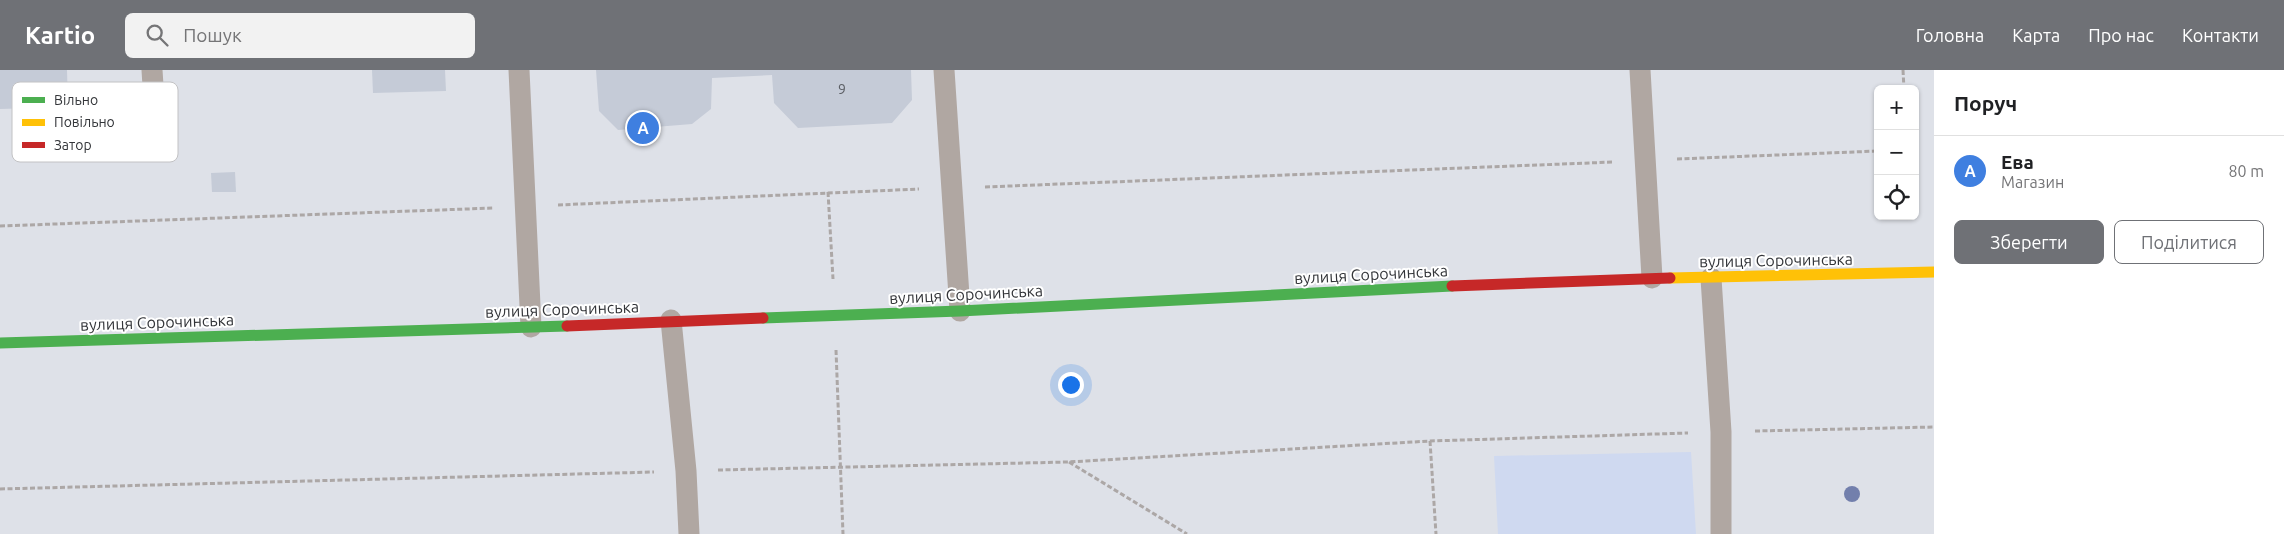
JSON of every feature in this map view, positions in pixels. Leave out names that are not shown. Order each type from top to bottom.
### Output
[{"type":"main road","name":"вулиця Сорочинська","points":[[0,343],[531,327],[671,320],[960,311],[1652,278],[1934,272]]},
{"type":"lane","points":[[519,70],[531,327]]},
{"type":"lane","points":[[944,70],[960,311]]},
{"type":"lane","points":[[1640,70],[1652,278]]},
{"type":"lane","points":[[1711,278],[1721,432],[1721,534]]},
{"type":"lane","points":[[671,320],[686,471],[689,534]]},
{"type":"path","points":[[1903,70],[1904,85]]},
{"type":"path","points":[[828,192],[835,315],[843,534]]},
{"type":"path","points":[[0,489],[840,466],[1068,462],[1430,441],[1934,427]]},
{"type":"path","points":[[1430,441],[1436,534]]},
{"type":"path","points":[[1068,462],[1186,534]]},
{"type":"shaded area","points":[[1691,452],[1696,534],[1498,534],[1494,456]]},
{"type":"building","points":[[0,70],[67,70],[67,82],[12,82],[12,109],[0,109]]},
{"type":"building","points":[[372,70],[445,70],[446,91],[373,93]]},
{"type":"building","points":[[596,70],[911,70],[912,100],[892,123],[798,128],[774,103],[772,75],[712,78],[711,109],[692,124],[618,130],[599,111]]},
{"type":"building","points":[[235,172],[236,192],[212,192],[211,173]]},
{"type":"traffic: fast","points":[[763,318],[960,311],[1452,286]]},
{"type":"traffic: fast","points":[[0,343],[567,326]]},
{"type":"traffic: slow","points":[[1670,278],[1934,272]]},
{"type":"traffic: jam","points":[[1452,286],[1670,278]]},
{"type":"traffic: jam","points":[[567,326],[763,318]]},
{"type":"place","name":"Ева","points":[[643,128]]}]
